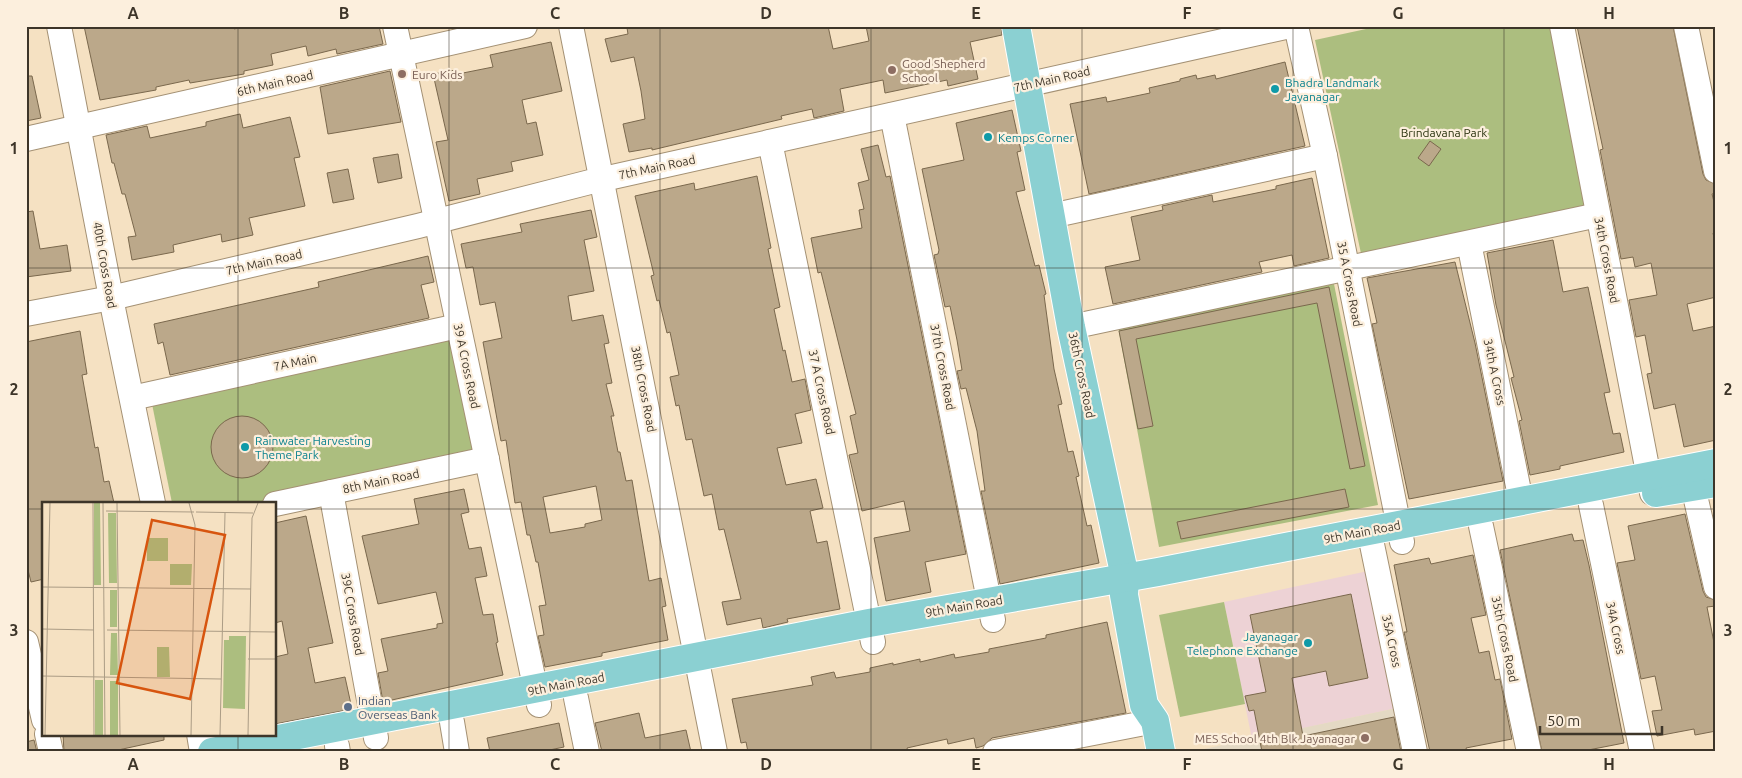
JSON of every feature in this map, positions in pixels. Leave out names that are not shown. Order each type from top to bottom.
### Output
[{"type":"main road","name":"36th Cross Road","points":[[1016,26],[1033,83],[1078,326],[1131,585],[1144,705],[1155,720],[1161,752]]},
{"type":"main road","name":"36th Cross Road","points":[[1030,26],[1033,83]]},
{"type":"main road","name":"9th Main Road","points":[[304,752],[337,749],[374,729],[1370,539],[1400,533],[1521,501],[1699,480],[1716,464]]},
{"type":"main road","name":"9th Main Road","points":[[1400,533],[1481,526],[1591,505],[1650,485]]},
{"type":"main road","name":"9th Main Road","points":[[212,752],[374,729],[452,722],[537,697],[576,698],[698,666]]},
{"type":"street","name":"40th Cross Road","points":[[60,26],[111,298],[153,502]]},
{"type":"street","name":"39 A Cross Road","points":[[394,26],[537,697]]},
{"type":"street","name":"6th Main Road","points":[[26,139],[525,26]]},
{"type":"street","name":"38th Cross Road","points":[[571,26],[715,752]]},
{"type":"street","name":"7th Main Road","points":[[26,314],[111,298],[437,222],[602,179],[1290,26]]},
{"type":"street","name":"35 A Cross Road","points":[[1296,26],[1325,156],[1400,533]]},
{"type":"street","name":"34th Cross Road","points":[[1562,26],[1650,485]]},
{"type":"street","points":[[1686,26],[1716,171]]},
{"type":"street","name":"37th Cross Road","points":[[892,115],[992,611]]},
{"type":"street","name":"37 A Cross Road","points":[[770,142],[871,633]]},
{"type":"street","points":[[1058,215],[1325,156]]},
{"type":"street","points":[[1078,326],[1598,215]]},
{"type":"street","name":"34th A Cross","points":[[1469,243],[1521,501]]},
{"type":"street","name":"7A Main","points":[[132,398],[458,326]]},
{"type":"street","name":"8th Main Road","points":[[276,504],[487,459]]},
{"type":"street","points":[[1699,480],[1716,587]]},
{"type":"street","name":"39C Cross Road","points":[[331,492],[374,729]]},
{"type":"street","name":"34A Cross","points":[[1591,505],[1642,752]]},
{"type":"street","name":"35th Cross Road","points":[[1481,526],[1529,752]]},
{"type":"street","name":"35A Cross","points":[[1370,539],[1415,752]]},
{"type":"street","points":[[26,642],[42,711]]},
{"type":"street","points":[[576,698],[587,752]]},
{"type":"street","points":[[995,752],[1155,720]]},
{"type":"street","points":[[452,722],[457,752]]},
{"type":"street","points":[[47,736],[51,752]]},
{"type":"street","points":[[199,736],[202,752]]},
{"type":"shaded area","points":[[1368,571],[1397,708],[1252,739],[1224,602]]},
{"type":"shaded area","points":[[1397,708],[1406,752],[1190,752]]},
{"type":"green space","name":"Brindavana Park","points":[[1380,26],[1550,26],[1589,209],[1362,258],[1315,40]]},
{"type":"green space","points":[[1334,284],[1378,505],[1159,547],[1118,327]]},
{"type":"green space","name":"Rainwater Harvesting Theme Park","points":[[452,334],[478,457],[271,502],[172,502],[151,399]]},
{"type":"green space","points":[[1224,602],[1245,704],[1180,717],[1159,615]]},
{"type":"building","points":[[84,26],[233,26],[234,29],[247,26],[379,26],[383,44],[337,54],[336,49],[308,56],[306,46],[271,54],[273,65],[244,71],[244,74],[190,83],[189,80],[156,87],[156,90],[100,100]]},
{"type":"building","points":[[637,26],[828,26],[833,49],[869,41],[866,26],[1001,26],[1002,35],[970,42],[978,79],[948,86],[947,80],[885,93],[883,80],[840,89],[844,111],[814,118],[812,109],[781,116],[782,119],[652,150],[652,148],[629,152],[623,124],[645,119],[634,57],[611,62],[605,39],[628,34],[627,28]]},
{"type":"building","points":[[1577,26],[1673,26],[1703,174],[1706,180],[1716,184],[1716,193],[1712,194],[1716,210],[1716,232],[1713,233],[1716,247],[1716,297],[1687,304],[1693,331],[1716,326],[1716,440],[1684,447],[1675,404],[1654,409],[1647,374],[1652,373],[1645,335],[1636,337],[1629,300],[1657,295],[1651,263],[1635,267],[1633,257],[1621,259],[1600,150],[1603,149]]},
{"type":"building","points":[[551,42],[562,91],[522,100],[527,124],[536,122],[543,155],[511,162],[513,171],[477,179],[480,194],[449,201],[436,142],[448,140],[433,74],[456,70],[458,74],[493,67],[490,55]]},
{"type":"building","points":[[1285,62],[1305,146],[1089,194],[1070,104],[1106,97],[1107,102],[1150,93],[1149,88],[1180,81],[1180,79],[1196,75],[1197,79],[1215,75],[1216,79]]},
{"type":"building","points":[[390,71],[401,122],[328,134],[320,87]]},
{"type":"building","points":[[26,76],[32,76],[41,118],[26,121]]},
{"type":"building","points":[[1012,110],[1021,151],[1017,152],[1025,190],[1016,192],[1035,266],[1039,265],[1046,294],[1044,295],[1054,369],[1062,404],[1058,405],[1068,452],[1073,451],[1079,476],[1076,477],[1087,526],[1091,525],[1099,563],[1000,584],[981,491],[985,491],[977,431],[966,388],[961,389],[957,371],[962,370],[957,340],[950,306],[945,307],[934,255],[938,254],[939,250],[922,169],[964,160],[956,123]]},
{"type":"building","points":[[240,114],[243,128],[290,117],[300,157],[294,158],[305,206],[249,218],[253,235],[222,242],[221,234],[173,245],[174,252],[132,260],[128,237],[136,236],[125,194],[122,194],[114,163],[112,163],[106,135],[147,126],[150,138],[206,126],[206,122]]},
{"type":"building","points":[[1430,141],[1441,149],[1429,166],[1418,158]]},
{"type":"building","points":[[878,145],[886,177],[890,176],[966,554],[925,562],[931,592],[886,601],[874,538],[910,531],[904,501],[862,511],[849,455],[858,453],[850,416],[856,414],[821,272],[818,273],[811,238],[862,228],[859,210],[864,209],[858,183],[869,180],[861,149]]},
{"type":"building","points":[[398,154],[402,178],[378,183],[373,158]]},
{"type":"building","points":[[348,169],[354,199],[333,203],[327,173]]},
{"type":"building","points":[[757,176],[771,248],[768,249],[780,307],[774,309],[783,351],[785,350],[792,382],[805,379],[811,410],[795,414],[802,443],[777,448],[786,485],[816,479],[823,508],[810,511],[817,543],[827,541],[840,609],[787,619],[788,622],[763,628],[761,618],[727,625],[722,602],[741,599],[724,529],[719,530],[712,494],[704,496],[692,439],[686,440],[679,405],[676,406],[670,377],[679,375],[670,332],[667,333],[659,300],[657,301],[651,276],[654,275],[635,196],[694,183],[695,190]]},
{"type":"building","points":[[1312,178],[1329,258],[1294,266],[1292,255],[1259,262],[1262,272],[1113,304],[1105,267],[1140,260],[1131,217],[1163,210],[1162,206],[1212,195],[1213,202],[1276,189],[1276,186]]},
{"type":"building","points":[[591,210],[597,237],[584,240],[594,291],[568,296],[572,321],[603,315],[609,343],[604,344],[612,383],[606,384],[614,416],[611,416],[618,452],[620,452],[626,481],[632,480],[649,581],[661,578],[666,606],[662,607],[668,640],[545,667],[538,636],[544,635],[539,606],[546,605],[538,562],[536,562],[530,535],[527,535],[521,502],[515,503],[506,440],[501,441],[483,342],[502,338],[495,302],[480,305],[473,267],[466,268],[461,244],[522,232],[520,224]],"holes":[[[596,486],[602,520],[585,524],[585,527],[550,533],[543,497]]]},
{"type":"building","points":[[33,211],[40,249],[67,245],[71,271],[26,277],[26,212]]},
{"type":"building","points":[[1553,240],[1563,292],[1588,287],[1610,392],[1604,393],[1613,434],[1620,433],[1624,452],[1560,466],[1560,469],[1530,475],[1519,421],[1522,420],[1511,378],[1514,377],[1496,305],[1487,253]]},
{"type":"building","points":[[428,256],[434,282],[421,285],[429,318],[170,375],[163,342],[158,344],[154,324],[319,287],[318,282]]},
{"type":"building","points":[[1455,262],[1475,343],[1503,481],[1409,499],[1372,324],[1377,323],[1367,278]]},
{"type":"building","points":[[1329,287],[1365,466],[1350,469],[1317,303],[1136,339],[1153,426],[1138,429],[1119,331]]},
{"type":"building","points":[[80,331],[87,374],[82,375],[95,448],[98,447],[104,482],[109,481],[114,502],[42,502],[42,579],[31,582],[26,562],[26,342]]},
{"type":"building","points":[[236,416],[248,416],[264,425],[271,435],[273,447],[271,459],[264,469],[248,478],[236,478],[225,473],[216,464],[211,453],[211,441],[216,430],[225,421]]},
{"type":"building","points":[[464,489],[469,512],[461,514],[469,549],[481,547],[487,576],[475,578],[483,615],[493,614],[498,642],[496,643],[503,675],[383,702],[378,673],[388,671],[381,639],[437,628],[437,624],[443,623],[436,592],[378,604],[362,536],[419,524],[414,499]]},
{"type":"building","points":[[1345,489],[1349,507],[1181,539],[1177,522]]},
{"type":"building","points":[[1685,514],[1703,591],[1706,597],[1716,600],[1716,606],[1707,607],[1716,653],[1716,731],[1695,735],[1694,729],[1657,736],[1652,711],[1662,710],[1655,676],[1641,679],[1617,563],[1635,560],[1628,526]]},
{"type":"building","points":[[306,516],[333,643],[308,648],[315,683],[345,677],[352,709],[276,724],[276,657],[288,654],[282,621],[276,623],[276,523]]},
{"type":"building","points":[[1572,534],[1574,541],[1583,540],[1624,743],[1578,752],[1542,752],[1500,550]]},
{"type":"building","points":[[1473,555],[1486,615],[1471,618],[1479,653],[1489,651],[1495,680],[1500,679],[1512,739],[1466,748],[1467,752],[1430,752],[1404,632],[1407,632],[1394,565],[1429,558],[1431,564]]},
{"type":"building","points":[[1351,594],[1368,678],[1329,686],[1326,671],[1292,678],[1303,736],[1394,717],[1401,752],[1262,752],[1254,710],[1249,711],[1245,696],[1266,692],[1250,615]]},
{"type":"building","points":[[1107,622],[1126,713],[992,738],[983,746],[976,748],[974,738],[948,744],[947,739],[907,748],[908,752],[748,752],[746,742],[741,743],[732,699],[813,685],[811,677],[834,672],[836,678],[870,672],[870,668],[893,663],[893,665],[920,659],[920,662],[954,654],[955,658],[989,652],[989,649],[1046,638],[1046,635]]},
{"type":"building","points":[[639,713],[645,738],[686,730],[691,752],[602,752],[595,723]]},
{"type":"building","points":[[559,723],[564,747],[540,752],[490,752],[487,738]]},
{"type":"building","points":[[63,736],[164,736],[164,740],[109,752],[64,752]]},
{"type":"building","points":[[34,740],[37,752],[26,752],[26,742]]},
{"type":"place","name":"Good Shepherd School","points":[[892,70]]},
{"type":"place","name":"Euro Kids","points":[[402,74]]},
{"type":"place","name":"Bhadra Landmark Jayanagar","points":[[1275,89]]},
{"type":"place","name":"Kemps Corner","points":[[988,137]]},
{"type":"place","name":"Rainwater Harvesting Theme Park","points":[[245,447]]},
{"type":"place","name":"Jayanagar Telephone Exchange","points":[[1308,643]]},
{"type":"place","name":"Indian Overseas Bank","points":[[348,707]]},
{"type":"place","name":"MES School 4th Blk Jayanagar","points":[[1365,738]]}]
